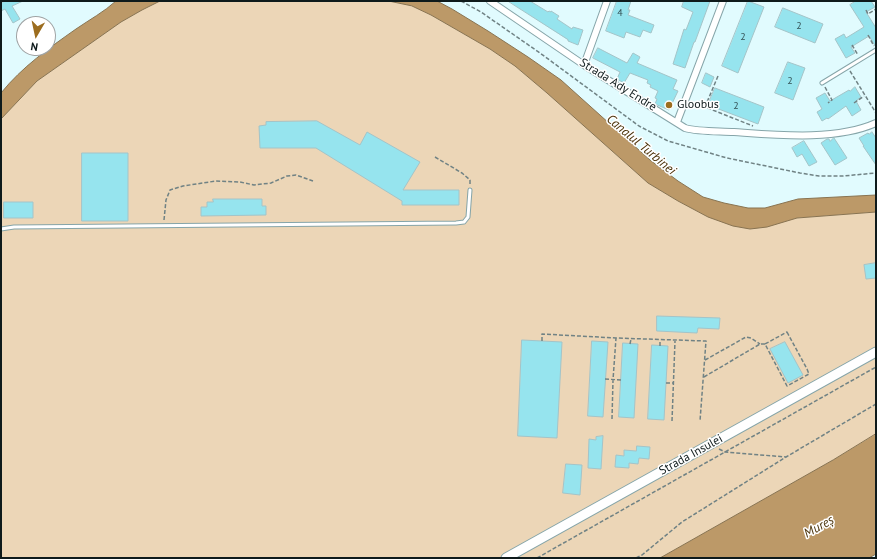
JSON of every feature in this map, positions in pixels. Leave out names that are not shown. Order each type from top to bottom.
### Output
[{"type":"street","name":"Strada Ady Endre","points":[[490,1],[584,65],[685,128],[795,136],[847,132],[876,123]]},
{"type":"street","points":[[584,65],[607,1]]},
{"type":"street","points":[[676,122],[723,1]]},
{"type":"street","name":"Strada Insulei","points":[[506,558],[876,352]]},
{"type":"lane","points":[[822,83],[876,50]]},
{"type":"lane","points":[[1,229],[14,227],[456,223],[464,222],[468,217],[470,190]]},
{"type":"path","points":[[866,10],[868,14],[876,9]]},
{"type":"path","points":[[868,35],[876,50]]},
{"type":"path","points":[[852,45],[861,60]]},
{"type":"path","points":[[848,68],[876,114]]},
{"type":"path","points":[[718,76],[705,107],[758,128]]},
{"type":"path","points":[[822,83],[832,100],[828,103]]},
{"type":"path","points":[[854,103],[865,96]]},
{"type":"path","points":[[435,157],[462,173],[470,180],[470,190]]},
{"type":"path","points":[[163,226],[166,200],[170,190],[183,186],[216,182],[240,182],[254,185],[270,183],[287,176],[296,175],[313,181]]},
{"type":"path","points":[[704,377],[760,344],[764,344],[787,332],[809,374],[787,386],[764,344]]},
{"type":"path","points":[[542,341],[542,334],[706,342],[700,421]]},
{"type":"path","points":[[600,337],[600,342]]},
{"type":"path","points":[[705,360],[746,337],[751,338],[760,344]]},
{"type":"path","points":[[612,419],[616,338]]},
{"type":"path","points":[[630,344],[631,339]]},
{"type":"path","points":[[660,340],[660,346]]},
{"type":"path","points":[[672,421],[675,340]]},
{"type":"path","points":[[537,558],[876,367]]},
{"type":"path","points":[[606,380],[621,380]]},
{"type":"path","points":[[666,383],[673,383]]},
{"type":"path","points":[[636,558],[642,555],[682,522],[786,457],[876,404]]},
{"type":"path","points":[[712,444],[725,452],[786,457]]},
{"type":"shaded area","points":[[160,1],[389,1],[412,6],[431,15],[490,49],[515,66],[648,183],[708,217],[785,221],[797,218],[876,212],[876,434],[660,558],[1,558],[1,119],[37,81],[121,22]]},
{"type":"water","points":[[116,1],[160,1],[121,22],[37,81],[1,119],[1,93],[9,84],[40,56],[56,56],[56,44]]},
{"type":"water","name":"Canalul Turbinei","points":[[389,1],[437,1],[488,31],[561,80],[650,160],[703,197],[748,208],[765,208],[798,199],[876,195],[876,212],[797,218],[767,227],[750,229],[733,226],[708,217],[648,183],[547,93],[515,66],[490,49],[431,15],[412,6]]},
{"type":"water","name":"Mureș","points":[[876,434],[876,554],[869,558],[660,558],[833,460]]},
{"type":"building","points":[[6,1],[23,1],[12,6],[18,16],[16,16],[16,21],[13,23],[5,9],[1,11],[1,3]]},
{"type":"building","points":[[508,1],[530,1],[548,12],[551,11],[559,16],[557,19],[572,29],[573,27],[583,30],[578,45],[568,41]]},
{"type":"building","points":[[617,1],[631,1],[628,15],[654,25],[651,33],[643,30],[640,37],[626,32],[624,38],[606,31]]},
{"type":"building","points":[[684,1],[710,1],[685,68],[673,64],[684,29],[686,30],[693,12],[682,7]]},
{"type":"building","points":[[748,1],[764,7],[738,73],[722,66]]},
{"type":"building","points":[[856,1],[871,1],[875,7],[866,12],[876,28],[876,47],[869,36],[851,47],[855,53],[846,58],[835,39],[844,34],[846,38],[864,27],[850,5]]},
{"type":"building","points":[[783,8],[823,24],[815,43],[775,27]]},
{"type":"building","points":[[598,48],[627,63],[633,53],[640,57],[637,63],[677,80],[673,89],[678,91],[669,110],[655,104],[657,99],[655,98],[658,91],[650,87],[651,85],[647,83],[648,80],[630,73],[624,83],[617,79],[620,72],[593,58]]},
{"type":"building","points":[[788,62],[805,68],[793,100],[775,93]]},
{"type":"building","points":[[706,73],[714,77],[710,87],[702,83]]},
{"type":"building","points":[[855,87],[861,97],[856,101],[861,110],[852,116],[846,106],[828,119],[827,118],[822,121],[817,112],[822,109],[816,98],[825,93],[830,101]]},
{"type":"building","points":[[715,88],[764,107],[758,124],[708,105]]},
{"type":"building","points":[[317,121],[360,145],[367,132],[420,162],[403,190],[459,190],[459,205],[402,205],[402,201],[316,148],[260,148],[259,126],[266,125],[266,122]]},
{"type":"building","points":[[872,132],[876,138],[876,165],[859,138]]},
{"type":"building","points":[[834,138],[847,158],[835,165],[821,143],[827,139],[830,141]]},
{"type":"building","points":[[804,141],[817,162],[809,166],[802,154],[797,157],[792,148]]},
{"type":"building","points":[[82,153],[128,153],[128,221],[82,221]]},
{"type":"building","points":[[213,199],[262,199],[262,206],[266,206],[266,215],[201,216],[201,207],[207,207],[207,202],[213,202]]},
{"type":"building","points":[[4,202],[33,202],[33,218],[4,218]]},
{"type":"building","points":[[876,263],[876,278],[866,279],[864,265]]},
{"type":"building","points":[[657,316],[720,318],[719,329],[698,328],[697,333],[657,331]]},
{"type":"building","points":[[522,340],[562,342],[557,438],[518,436]]},
{"type":"building","points":[[592,341],[608,342],[603,417],[588,416]]},
{"type":"building","points":[[785,342],[803,375],[788,383],[770,349]]},
{"type":"building","points":[[623,343],[638,344],[634,418],[619,417]]},
{"type":"building","points":[[652,345],[668,346],[664,420],[648,419]]},
{"type":"building","points":[[603,436],[601,469],[588,468],[589,439],[596,440],[596,437]]},
{"type":"building","points":[[637,446],[650,447],[649,459],[639,458],[638,464],[629,463],[629,468],[615,467],[616,455],[624,456],[624,450],[636,451]]},
{"type":"building","points":[[566,464],[582,465],[580,495],[563,493]]},
{"type":"place","name":"Gloobus","points":[[669,105]]}]
